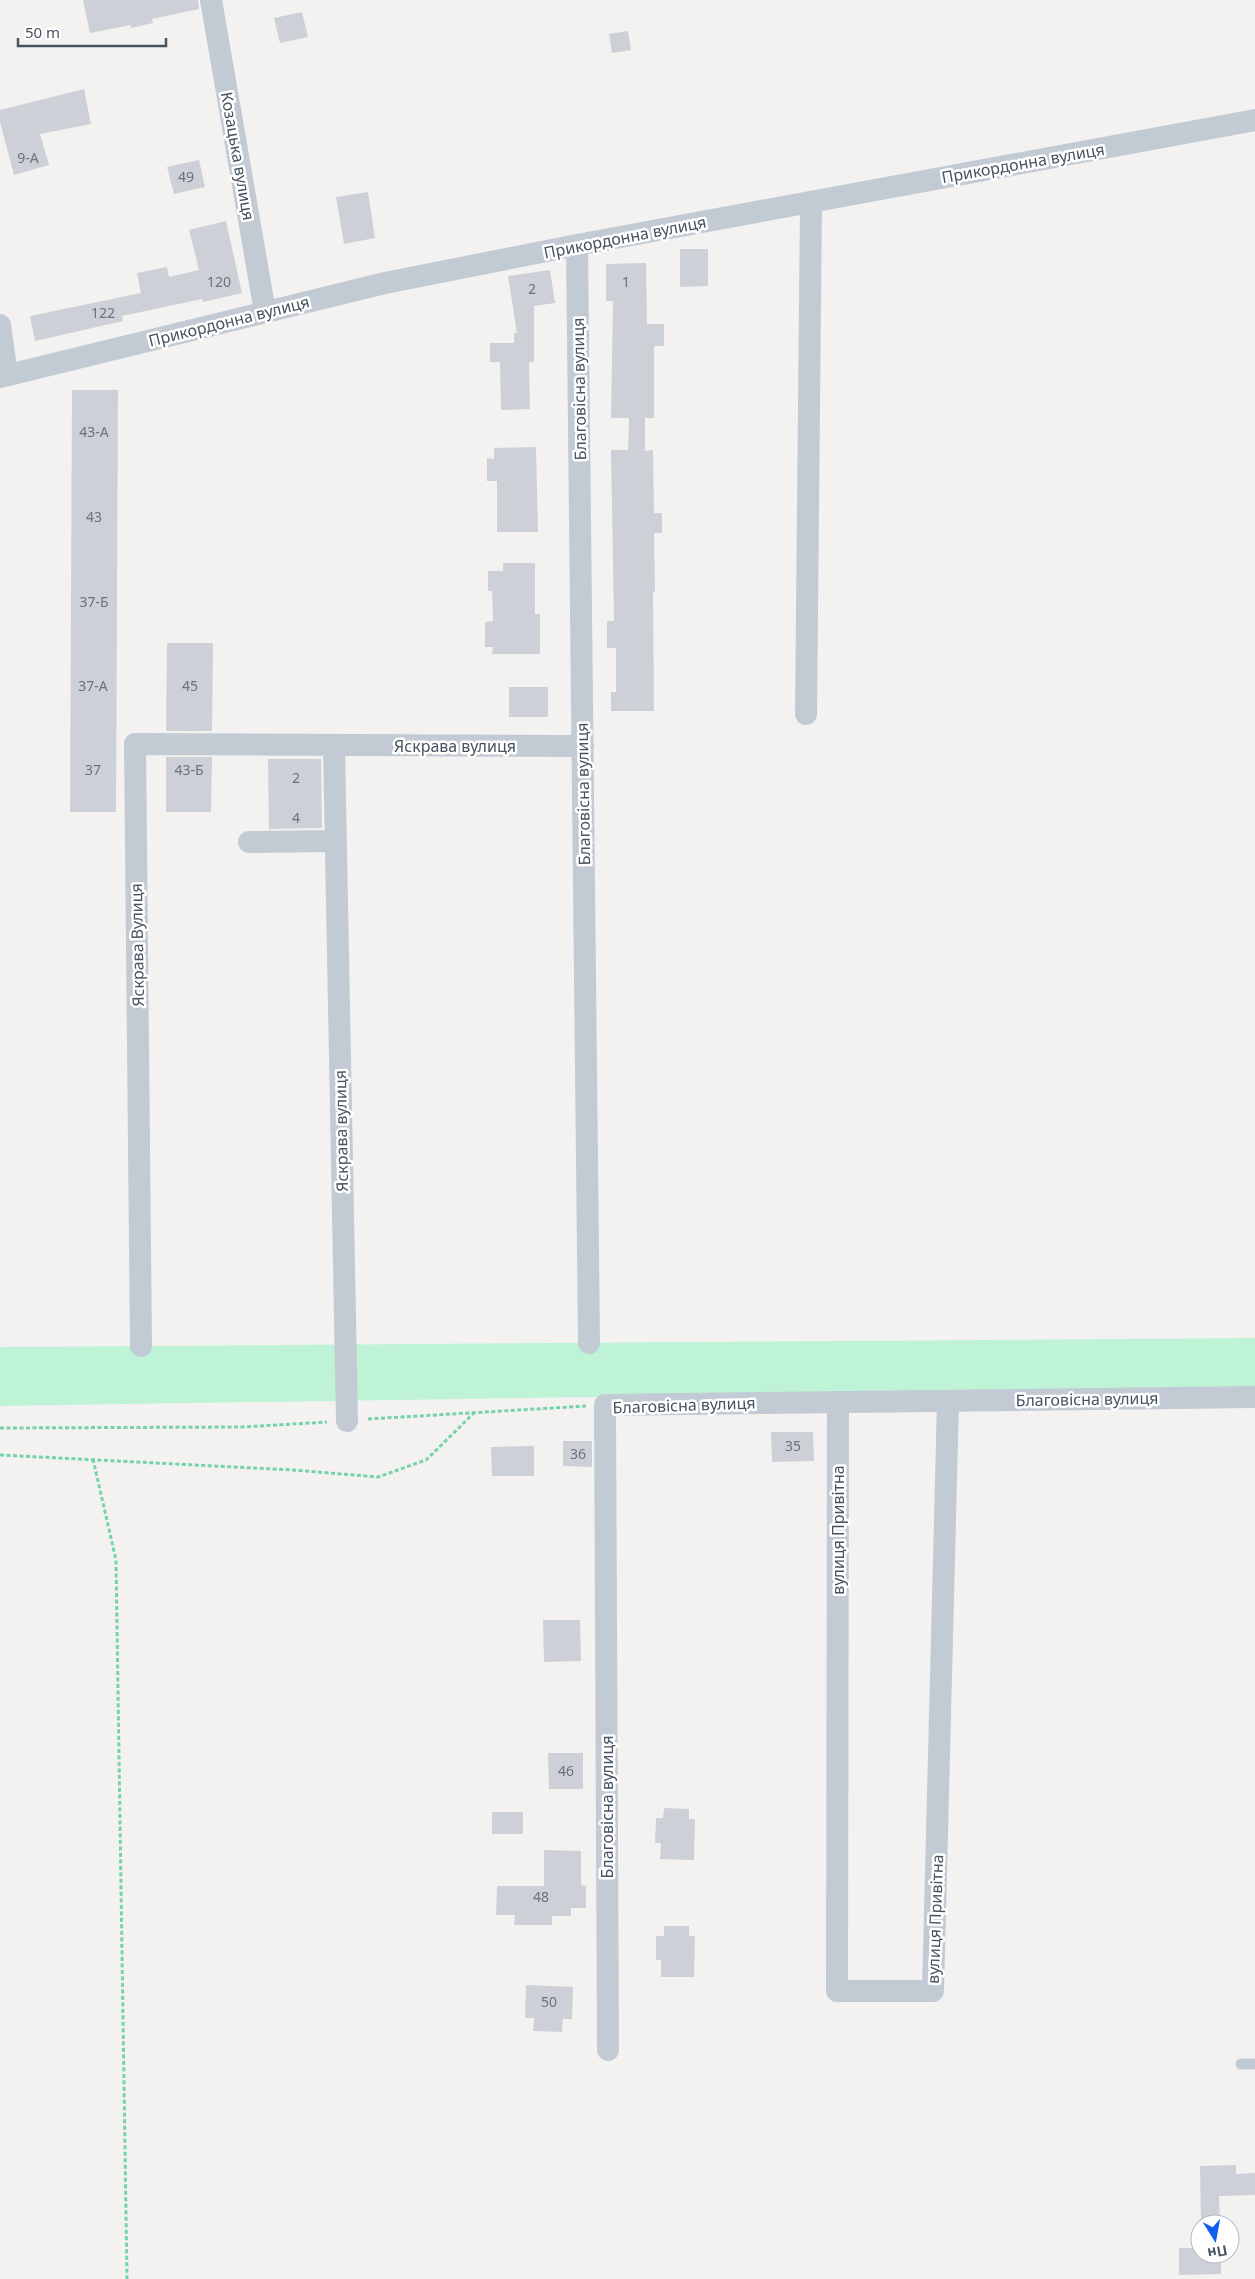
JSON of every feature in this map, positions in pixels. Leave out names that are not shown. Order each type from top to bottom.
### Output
[{"type":"street","name":"Козацька вулиця","points":[[211,0],[265,312]]},
{"type":"street","name":"Прикордонна вулиця","points":[[4,376],[385,284],[577,246],[1255,120]]},
{"type":"street","points":[[806,714],[811,202]]},
{"type":"street","name":"Благовісна вулиця","points":[[577,246],[589,1343]]},
{"type":"street","points":[[0,325],[4,376]]},
{"type":"street","name":"Яскрава Вулиця","points":[[141,1346],[135,744],[334,746]]},
{"type":"street","name":"Яскрава вулиця","points":[[346,1421],[334,746],[583,746]]},
{"type":"street","points":[[249,842],[336,841]]},
{"type":"street","name":"Благовісна вулиця","points":[[608,2050],[605,1405],[1255,1396]]},
{"type":"street","name":"вулиця Привітна","points":[[838,1402],[837,1991],[933,1991],[948,1400]]},
{"type":"lane","points":[[1241,2064],[1255,2064]]},
{"type":"path","points":[[0,1428],[242,1427],[605,1405]]},
{"type":"path","points":[[0,1455],[293,1470],[378,1477],[426,1460],[474,1413]]},
{"type":"path","points":[[94,1459],[116,1560],[127,2279]]},
{"type":"green space","points":[[1255,1338],[1255,1387],[0,1406],[0,1347]]},
{"type":"building","points":[[83,0],[198,0],[199,9],[152,19],[153,23],[131,28],[131,25],[90,33]]},
{"type":"building","points":[[302,12],[308,37],[280,43],[274,18]]},
{"type":"building","points":[[628,31],[631,50],[612,53],[609,34]]},
{"type":"building","points":[[84,89],[91,124],[40,134],[49,165],[14,175],[0,122],[0,110]]},
{"type":"building","points":[[199,160],[205,187],[174,194],[167,167]]},
{"type":"building","points":[[368,192],[375,238],[344,244],[336,197]]},
{"type":"building","points":[[226,221],[242,293],[203,302],[202,299],[122,316],[123,321],[35,341],[30,316],[141,293],[137,273],[167,267],[169,277],[199,270],[189,230]]},
{"type":"building","points":[[680,249],[708,249],[708,286],[680,287]]},
{"type":"building","points":[[646,263],[647,324],[664,324],[664,346],[654,346],[654,418],[645,418],[645,451],[653,450],[654,513],[662,513],[662,533],[654,533],[654,711],[611,711],[611,692],[616,692],[616,648],[607,648],[607,621],[614,621],[611,450],[628,450],[629,418],[611,418],[613,301],[606,301],[606,264]]},
{"type":"building","points":[[550,270],[555,303],[534,306],[534,362],[529,362],[530,409],[501,410],[500,362],[490,362],[490,343],[514,343],[514,333],[517,333],[508,276]]},
{"type":"building","points":[[72,390],[118,390],[116,812],[70,812]]},
{"type":"building","points":[[536,447],[538,532],[497,532],[497,481],[487,481],[487,458],[494,459],[494,448]]},
{"type":"building","points":[[503,563],[535,563],[535,614],[540,614],[540,654],[492,654],[493,647],[485,647],[485,622],[493,621],[492,591],[488,591],[488,571],[503,571]]},
{"type":"building","points":[[167,643],[213,643],[212,731],[166,731]]},
{"type":"building","points":[[509,687],[548,687],[548,717],[509,717]]},
{"type":"building","points":[[166,757],[212,757],[211,812],[166,812]]},
{"type":"building","points":[[268,759],[321,759],[322,828],[269,829]]},
{"type":"building","points":[[771,1432],[813,1432],[814,1461],[772,1462]]},
{"type":"building","points":[[563,1441],[592,1441],[592,1467],[563,1466]]},
{"type":"building","points":[[534,1446],[534,1476],[492,1476],[491,1447]]},
{"type":"building","points":[[543,1620],[580,1620],[581,1661],[544,1662]]},
{"type":"building","points":[[548,1753],[583,1753],[583,1789],[549,1789]]},
{"type":"building","points":[[664,1808],[689,1809],[689,1819],[695,1819],[694,1860],[660,1859],[661,1843],[655,1843],[656,1818],[663,1818]]},
{"type":"building","points":[[492,1812],[523,1812],[523,1834],[492,1834]]},
{"type":"building","points":[[544,1850],[581,1851],[581,1885],[586,1886],[586,1908],[571,1908],[571,1916],[552,1916],[552,1925],[514,1925],[515,1915],[496,1915],[497,1886],[544,1886]]},
{"type":"building","points":[[664,1926],[689,1926],[689,1936],[695,1936],[694,1977],[661,1977],[661,1960],[656,1960],[656,1936],[664,1936]]},
{"type":"building","points":[[526,1985],[573,1987],[572,2019],[563,2019],[562,2032],[533,2031],[534,2018],[525,2018]]},
{"type":"building","points":[[1236,2165],[1236,2174],[1255,2173],[1255,2195],[1219,2196],[1220,2214],[1201,2214],[1200,2166]]},
{"type":"building","points":[[1179,2248],[1190,2248],[1190,2264],[1221,2264],[1221,2274],[1179,2275]]}]
